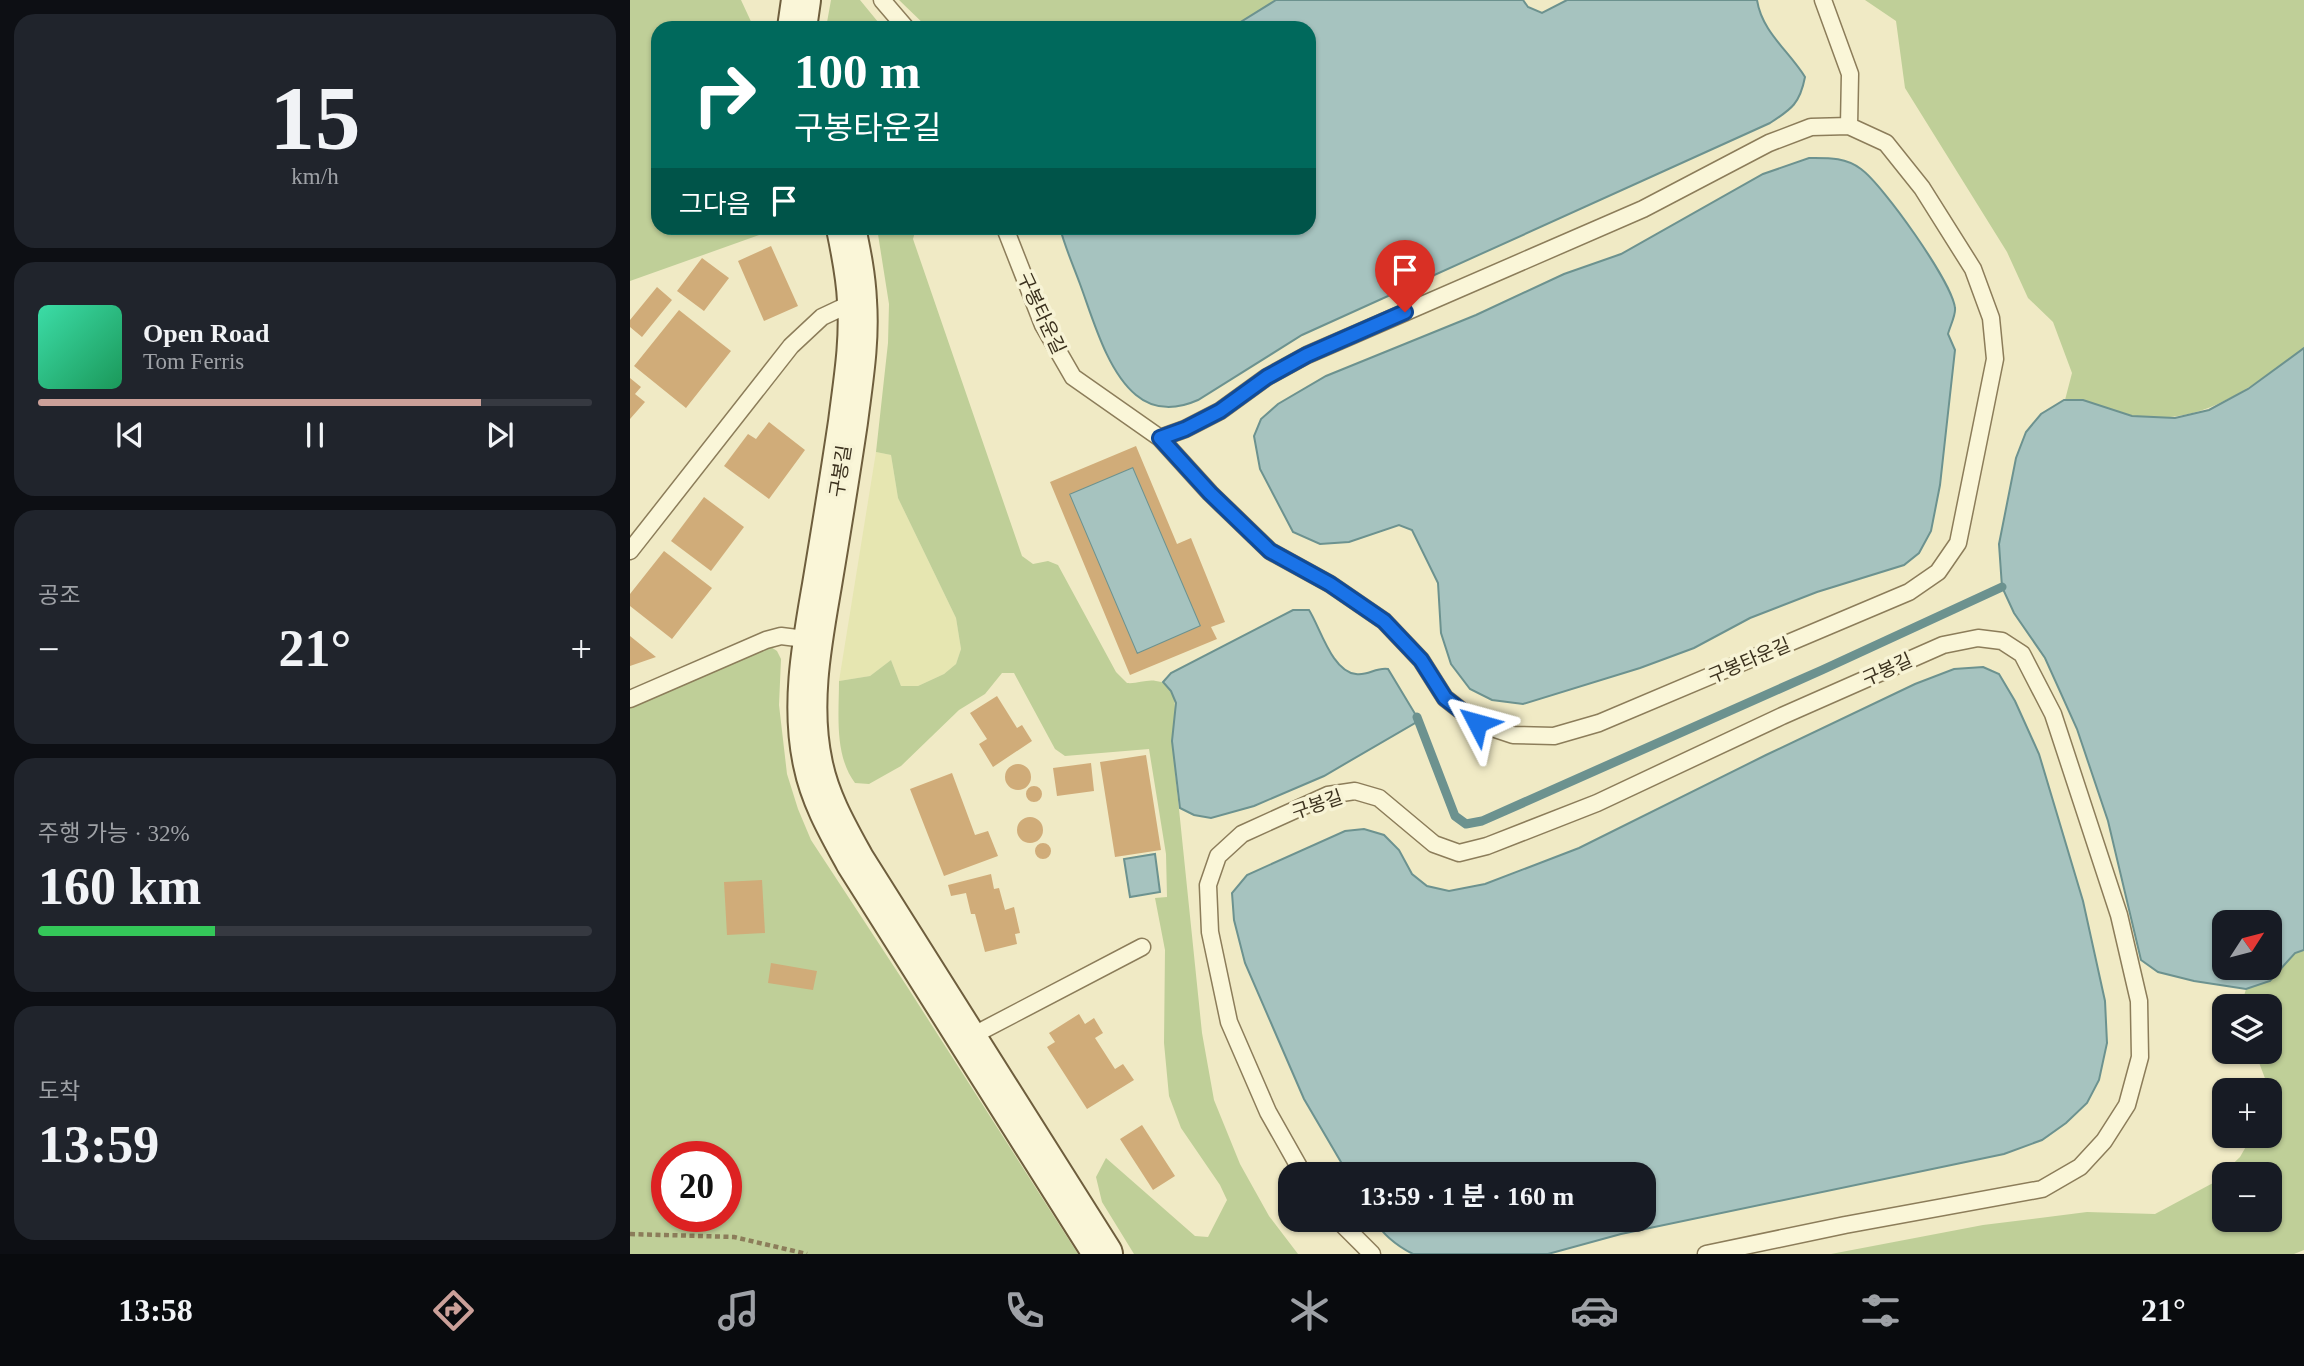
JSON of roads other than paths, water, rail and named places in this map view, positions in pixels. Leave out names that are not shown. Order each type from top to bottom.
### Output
[{"type":"street","name":"구봉길","points":[[848,235],[858,301],[858,345],[813,640],[808,689],[808,725],[813,763],[821,793],[834,824],[855,861],[1103,1254]]},
{"type":"lane","points":[[882,0],[900,21]]},
{"type":"lane","points":[[1823,0],[1850,74],[1849,126]]},
{"type":"lane","name":"구봉타운길","points":[[1008,235],[1042,325],[1073,377],[1160,438],[1210,493],[1270,551],[1330,584],[1384,621],[1421,660],[1445,698],[1477,723],[1513,735],[1554,736],[1599,723],[1909,592],[1938,572],[1958,543],[1995,359],[1991,318],[1973,269],[1922,188],[1886,143],[1849,126],[1811,127],[1769,143],[1643,209],[1307,355],[1267,377],[1220,411],[1160,438]]},
{"type":"lane","points":[[630,551],[791,346],[830,312],[858,301]]},
{"type":"lane","points":[[630,699],[766,640],[781,636],[813,640]]},
{"type":"lane","name":"구봉길","points":[[1296,1162],[1268,1112],[1229,1022],[1210,932],[1208,886],[1218,856],[1242,834],[1328,795],[1355,791],[1379,798],[1434,844],[1459,853],[1487,846],[1597,803],[1782,716],[1943,645],[1978,638],[2002,641],[2022,654],[2053,714],[2119,915],[2139,1001],[2140,1057],[2127,1105],[2104,1141],[2080,1167],[2042,1189],[1706,1254]]},
{"type":"lane","points":[[968,1038],[1142,947]]},
{"type":"lane","points":[[1350,1232],[1373,1254]]},
{"type":"water","points":[[1276,0],[1523,0],[1528,7],[1542,13],[1567,0],[1757,0],[1770,32],[1805,77],[1801,93],[1794,104],[1770,123],[1302,335],[1198,400],[1175,407],[1159,406],[1136,395],[1109,359],[1062,235],[1316,235],[1316,21],[1242,21]]},
{"type":"water","points":[[1809,158],[1849,162],[1871,178],[1900,213],[1930,257],[1951,295],[1955,308],[1948,334],[1955,350],[1940,485],[1931,531],[1919,553],[1904,565],[1817,592],[1750,618],[1694,648],[1640,668],[1523,704],[1492,700],[1470,689],[1451,664],[1441,633],[1438,583],[1412,530],[1399,525],[1349,542],[1320,544],[1293,532],[1260,469],[1254,436],[1261,419],[1278,404],[1326,376],[1476,315],[1564,274],[1621,254],[1763,174]]},
{"type":"water","points":[[2304,348],[2304,950],[2295,953],[2282,968],[2282,910],[2212,910],[2212,980],[2271,980],[2246,989],[2158,972],[2141,960],[2108,821],[2077,729],[2045,658],[2014,613],[2002,587],[1999,544],[2016,458],[2026,432],[2041,414],[2064,400],[2083,400],[2132,416],[2175,418],[2209,410],[2248,389]]},
{"type":"water","points":[[1133,467],[1201,626],[1137,654],[1069,494]]},
{"type":"water","points":[[1293,610],[1309,610],[1333,657],[1348,671],[1364,674],[1388,669],[1417,717],[1415,723],[1324,776],[1254,806],[1211,818],[1194,815],[1180,808],[1172,741],[1176,703],[1163,682],[1171,673]]},
{"type":"water","points":[[1983,667],[1999,674],[2015,701],[2039,754],[2083,901],[2105,1001],[2107,1043],[2099,1080],[2087,1103],[2066,1123],[2042,1140],[2004,1154],[1656,1227],[1656,1162],[1341,1162],[1304,1099],[1245,963],[1234,920],[1232,893],[1247,875],[1345,831],[1364,829],[1384,835],[1399,850],[1412,874],[1427,886],[1449,891],[1485,884],[1579,848],[1766,755],[1915,684],[1954,669]]},
{"type":"water","points":[[1155,854],[1160,892],[1130,897],[1124,859]]},
{"type":"water","points":[[1383,1232],[1631,1232],[1548,1254],[1413,1254]]},
{"type":"waterway","points":[[1417,717],[1455,816],[1466,824],[1482,821],[2002,587]]}]
